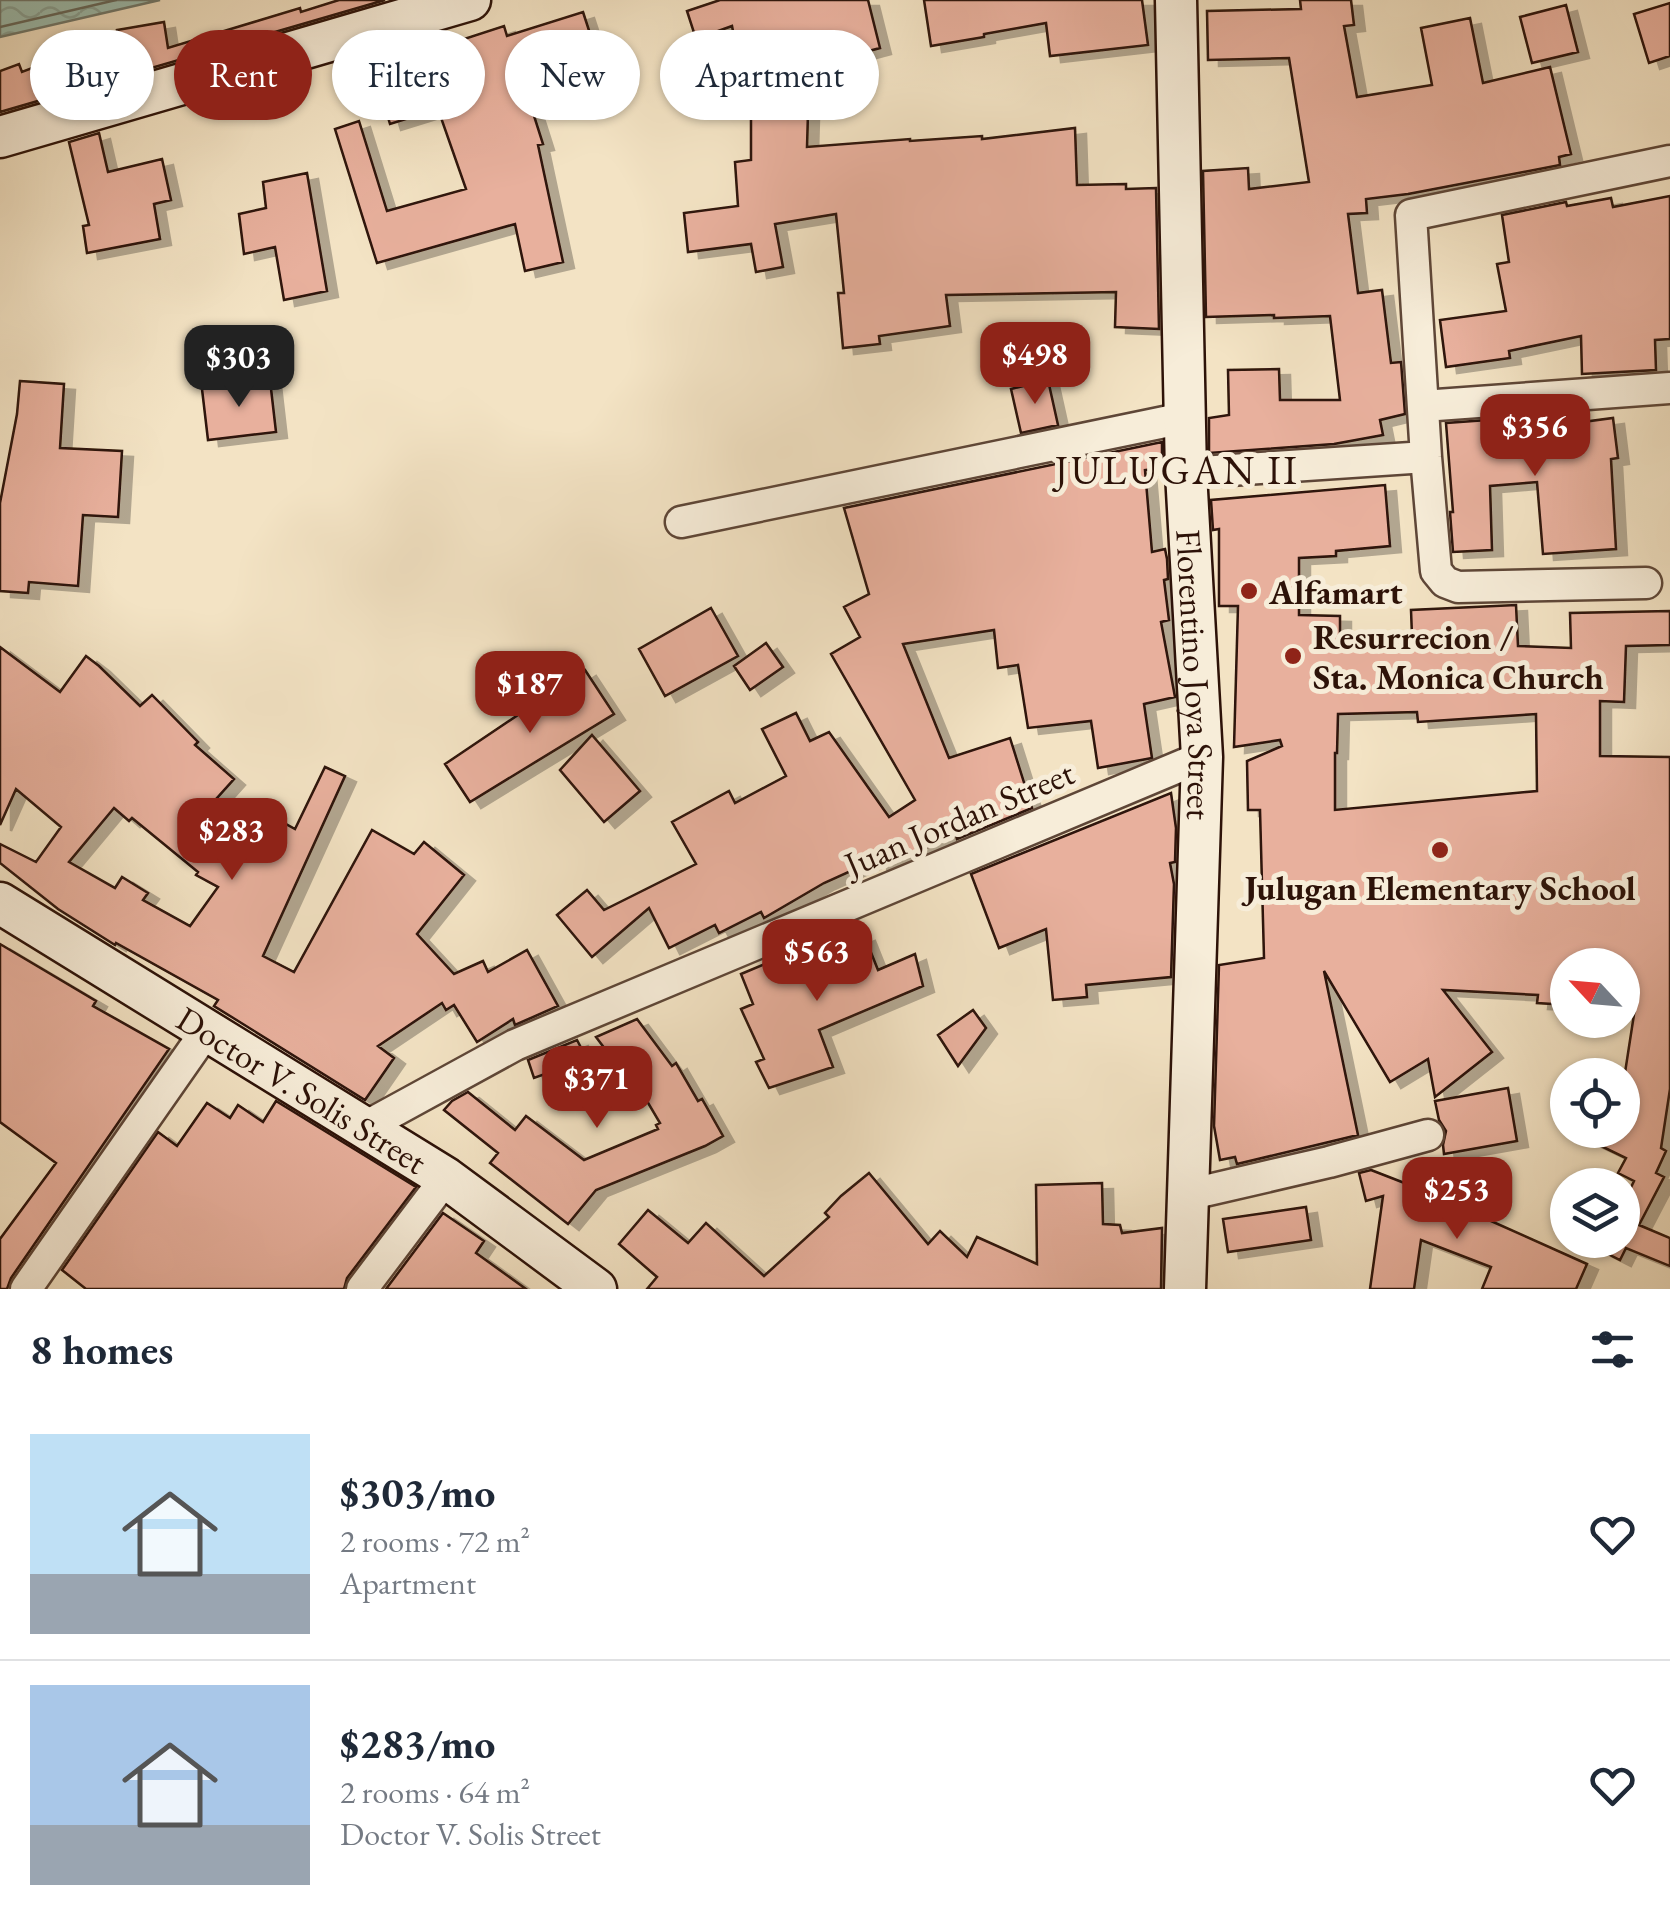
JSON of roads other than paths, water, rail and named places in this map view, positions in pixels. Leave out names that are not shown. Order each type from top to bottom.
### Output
[{"type":"street","points":[[0,137],[470,0]]},
{"type":"street","name":"Florentino Joya Street","points":[[1176,0],[1184,418],[1202,757],[1185,1289]]},
{"type":"street","points":[[1646,584],[1458,588],[1445,582],[1436,571],[1410,215],[1670,161]]},
{"type":"street","points":[[1423,406],[1670,388]]},
{"type":"street","points":[[682,522],[1184,418]]},
{"type":"street","points":[[1186,473],[1426,457]]},
{"type":"street","name":"Juan Jordan Street","points":[[365,1126],[515,1044],[1202,757]]},
{"type":"street","name":"Doctor V. Solis Street","points":[[0,903],[446,1178],[596,1289]]},
{"type":"street","points":[[26,1289],[208,1030]]},
{"type":"street","points":[[1187,1195],[1428,1135]]},
{"type":"street","points":[[362,1289],[446,1178]]},
{"type":"water","points":[[0,0],[160,0],[30,30],[0,37]]},
{"type":"place","name":"Alfamart","points":[[1249,591]]},
{"type":"place","name":"Resurrecion / Sta. Monica Church","points":[[1293,656]]},
{"type":"place","name":"Julugan Elementary School","points":[[1440,850]]},
{"type":"district","name":"JULUGAN II","points":[[1177,470]]}]
